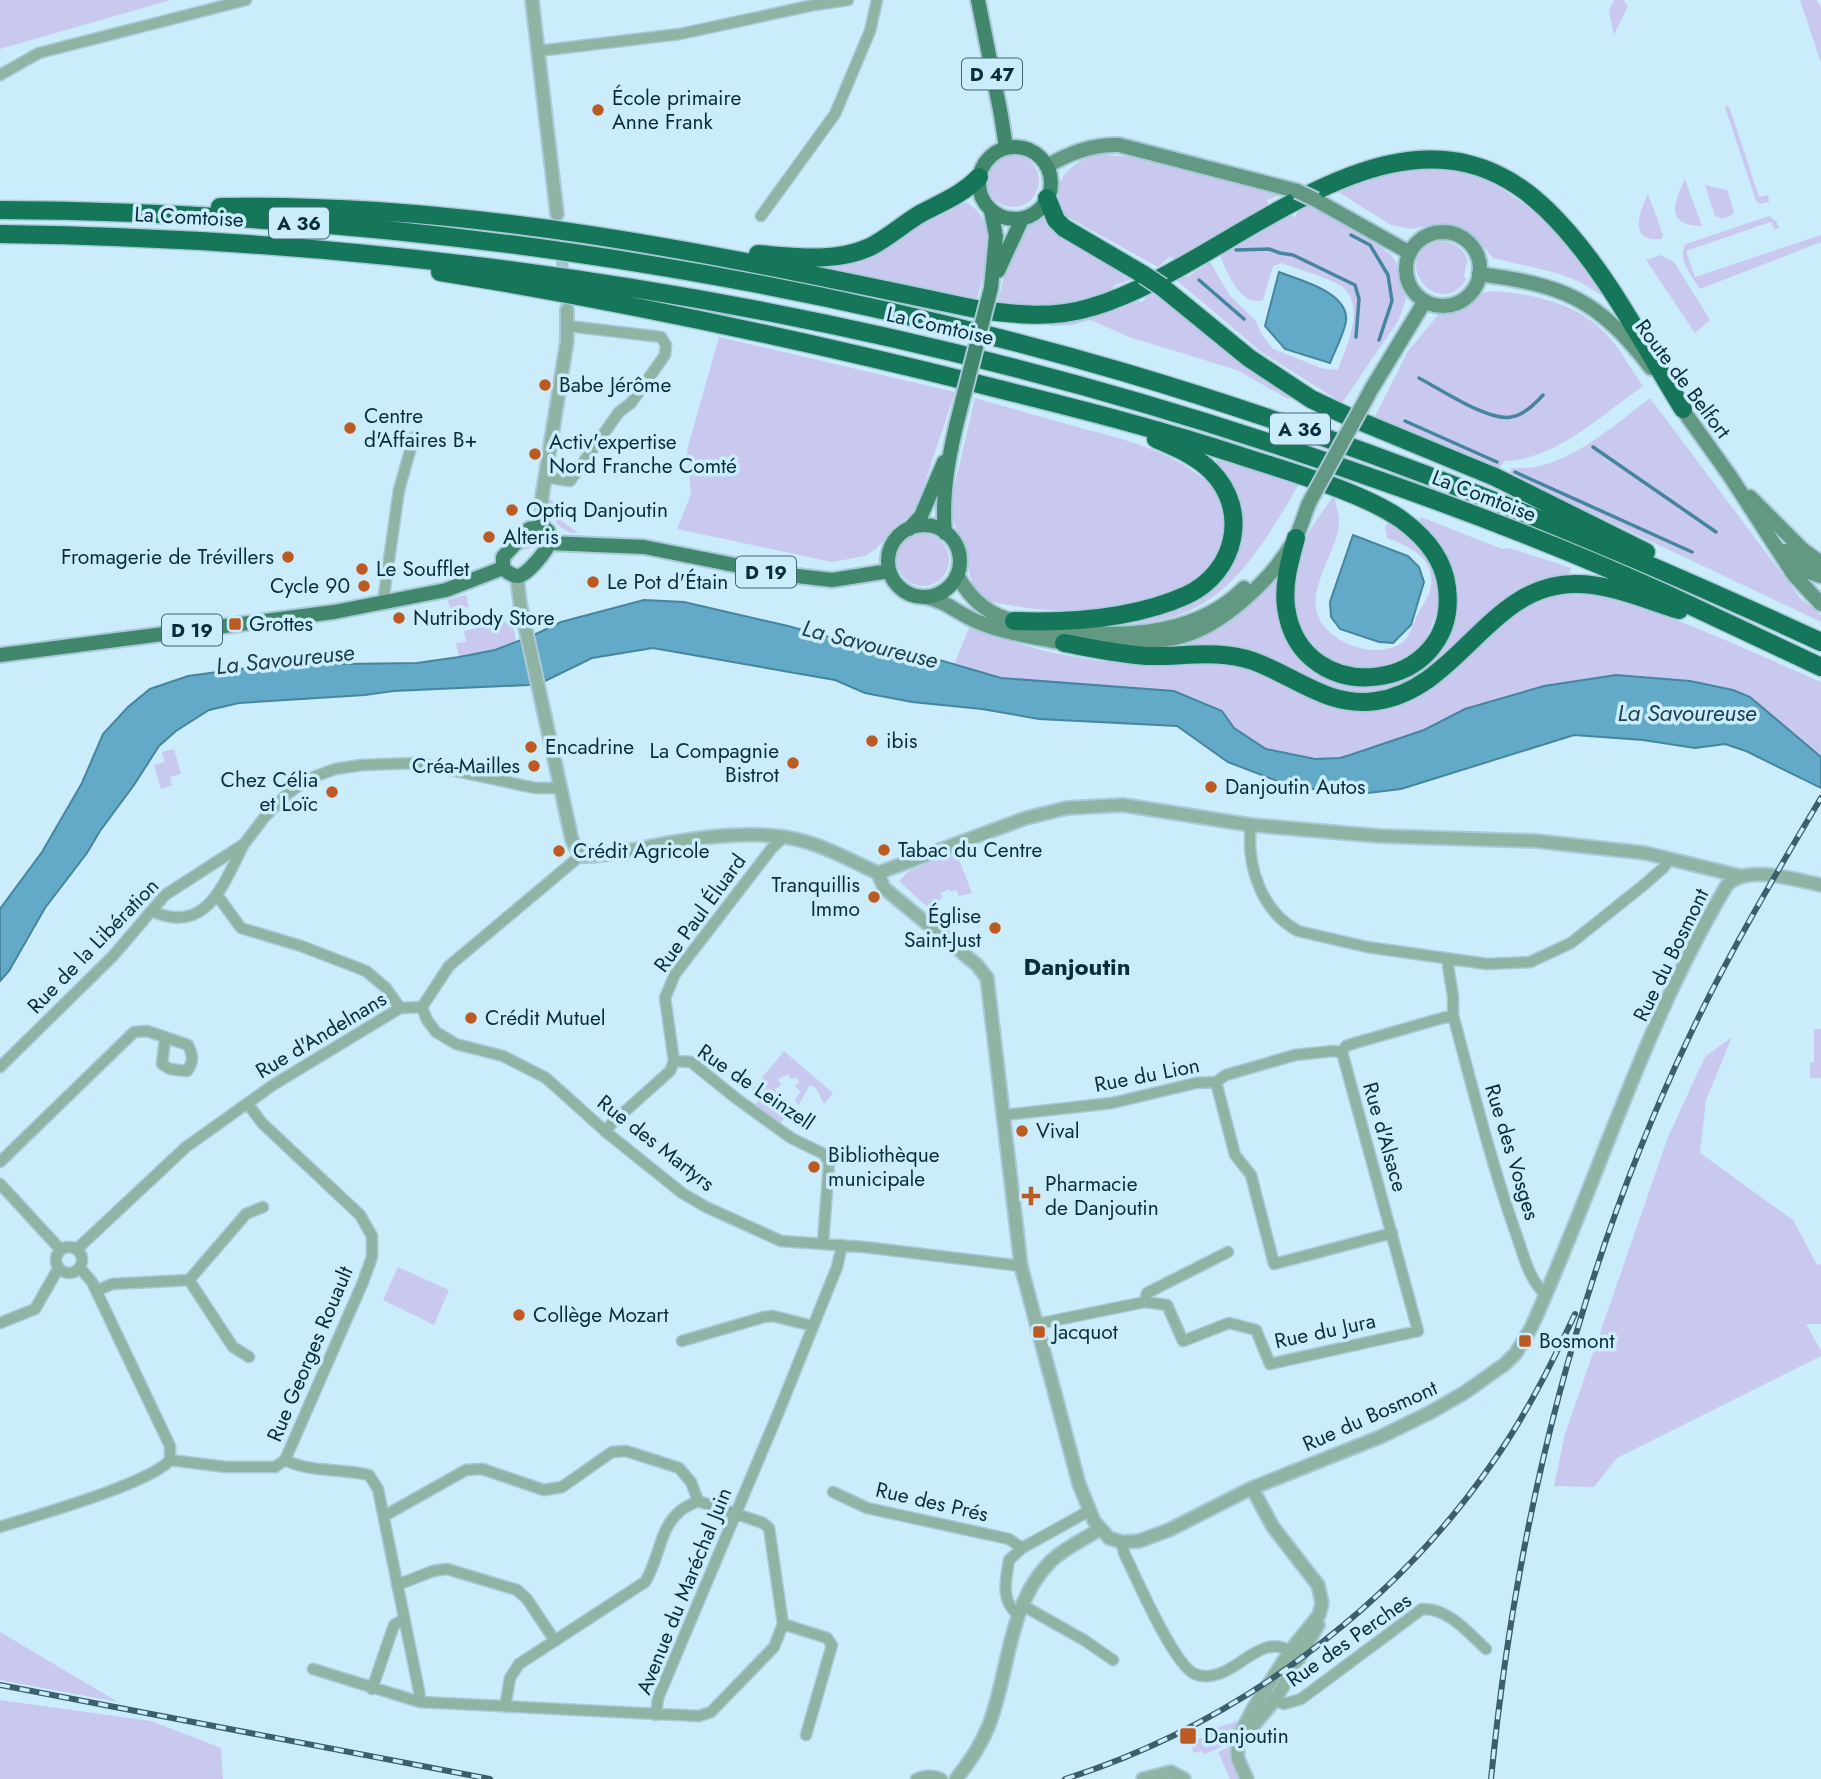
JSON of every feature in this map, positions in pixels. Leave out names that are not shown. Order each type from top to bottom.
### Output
[{"type":"highway","points":[[63,211],[270,206],[378,210],[477,219],[679,248],[976,309],[1020,315],[1065,313],[1089,308],[1135,290],[1323,187],[1356,173],[1405,160],[1455,162],[1492,174],[1514,185],[1531,196],[1558,222],[1588,258],[1619,303],[1683,409]]},
{"type":"highway","points":[[679,248],[800,257],[844,256],[871,247],[910,220],[961,194],[979,177]]},
{"type":"highway","points":[[1047,198],[1054,217],[1064,228],[1162,287],[1257,365],[1311,399],[1495,477],[1617,536],[1782,624]]},
{"type":"highway","name":"La Comtoise","points":[[0,210],[305,223],[485,242],[662,268],[884,311],[1120,372],[1248,411],[1381,457],[1565,528],[1821,642]]},
{"type":"highway","name":"La Comtoise","points":[[0,234],[264,244],[431,259],[640,288],[854,329],[1040,374],[1209,423],[1370,477],[1619,574],[1821,667]]},
{"type":"highway","points":[[264,244],[485,279],[868,357],[1179,436],[1285,471],[1371,503],[1401,519],[1433,550],[1445,577],[1448,594],[1441,628],[1428,650],[1406,668],[1390,676],[1375,678],[1338,673],[1313,658],[1297,640],[1287,612],[1286,580],[1296,538]]},
{"type":"highway","points":[[1014,621],[1060,622],[1092,619],[1172,601],[1195,591],[1213,576],[1224,562],[1233,540],[1235,521],[1229,497],[1218,479],[1202,463],[1172,446],[1074,408]]},
{"type":"highway","points":[[1063,643],[1136,655],[1236,656],[1264,665],[1324,696],[1366,702],[1402,695],[1423,684],[1447,666],[1512,604],[1536,591],[1553,586],[1585,584],[1614,589],[1743,632]]},
{"type":"main road","name":"D 47","points":[[978,0],[1002,115],[1006,148]]},
{"type":"main road","points":[[1046,166],[1082,150],[1101,145],[1119,145],[1297,191],[1410,253]]},
{"type":"main road","points":[[991,211],[1006,218],[1022,219],[1034,214],[1047,198],[1051,182],[1046,166],[1038,155],[1020,148],[1006,148],[988,158],[979,177],[980,193],[991,211],[996,236],[991,288]]},
{"type":"main road","points":[[926,597],[948,588],[959,568],[958,552],[945,533],[944,506],[951,445],[991,288],[1022,219]]},
{"type":"main road","points":[[1444,233],[1457,236],[1473,248],[1479,274],[1474,289],[1463,300],[1440,306],[1425,301],[1414,292],[1408,280],[1407,266],[1410,253],[1419,242],[1430,235],[1444,233]]},
{"type":"main road","name":"Route de Belfort","points":[[1479,274],[1521,280],[1551,288],[1589,306],[1617,327],[1683,409],[1794,575],[1821,604]]},
{"type":"main road","points":[[957,575],[975,601],[990,612],[1014,621],[1068,631],[1098,633],[1144,632],[1173,628],[1192,621],[1238,593],[1259,571],[1308,503],[1372,388],[1425,301]]},
{"type":"main road","points":[[951,445],[921,516],[891,546],[889,571],[900,588],[912,595],[947,603],[967,617],[988,626],[1063,643],[1119,643],[1180,637],[1209,624],[1233,609],[1278,562],[1296,538],[1308,503]]},
{"type":"main road","name":"Route de Belfort","points":[[1730,476],[1781,530],[1821,563]]},
{"type":"main road","points":[[542,526],[548,531],[549,543],[526,573],[517,576],[503,568],[503,557],[529,529],[542,526]]},
{"type":"main road","points":[[909,529],[928,526],[945,533]]},
{"type":"main road","points":[[1763,530],[1798,564],[1821,576]]},
{"type":"main road","name":"D 19","points":[[549,543],[644,547],[780,574],[832,580],[889,571]]},
{"type":"main road","name":"D 19","points":[[0,655],[334,612],[446,590],[503,568]]},
{"type":"street","points":[[0,75],[39,53],[246,0]]},
{"type":"street","points":[[532,0],[556,214]]},
{"type":"street","points":[[538,51],[680,34],[814,3],[848,0]]},
{"type":"street","points":[[761,216],[835,114],[870,31],[877,0]]},
{"type":"street","points":[[542,526],[545,477],[568,326],[567,310]]},
{"type":"street","points":[[545,477],[570,481],[619,412],[631,403],[665,355],[666,345],[661,337],[568,326]]},
{"type":"street","points":[[383,602],[399,489],[414,437]]},
{"type":"street","points":[[517,576],[526,632],[572,840],[580,856],[603,856],[704,838],[770,835],[818,846],[877,873],[884,888],[977,965],[987,978],[1021,1266],[1070,1455],[1089,1511],[1100,1529],[1110,1538],[1122,1542],[1124,1553],[1171,1645],[1192,1673],[1207,1676],[1221,1674],[1266,1647],[1282,1647],[1290,1651]]},
{"type":"street","name":"Rue de la Libération","points":[[0,1067],[113,956],[165,895],[244,844],[286,795],[308,779],[335,769],[362,765],[418,764],[535,788],[561,788]]},
{"type":"street","points":[[877,873],[994,829],[1067,808],[1123,805],[1251,825],[1379,836],[1536,841],[1645,853],[1741,876],[1783,877],[1821,885]]},
{"type":"street","points":[[1251,825],[1248,846],[1253,872],[1264,897],[1288,926],[1338,941],[1487,964],[1530,962],[1570,943],[1645,884],[1669,860]]},
{"type":"street","name":"Rue Paul Éluard","points":[[674,1061],[665,998],[675,974],[765,857],[784,837]]},
{"type":"street","points":[[152,911],[163,916],[183,918],[199,914],[217,894],[244,844]]},
{"type":"street","name":"Rue d'Andelnans","points":[[77,1249],[186,1147],[274,1085],[400,1008],[422,1007],[449,966],[580,856]]},
{"type":"street","name":"Rue du Bosmont","points":[[1122,1542],[1139,1541],[1169,1530],[1252,1488],[1380,1437],[1464,1393],[1490,1376],[1516,1353],[1546,1295],[1609,1133],[1677,981],[1727,885],[1741,876]]},
{"type":"street","points":[[217,894],[241,928],[301,946],[366,971],[386,988],[400,1008]]},
{"type":"street","name":"Rue des Vosges","points":[[1447,959],[1453,1015],[1499,1184],[1528,1268],[1546,1295]]},
{"type":"street","name":"Rue des Martyrs","points":[[422,1007],[436,1032],[456,1044],[503,1056],[546,1079],[682,1193],[706,1207],[781,1241],[823,1243],[1021,1266]]},
{"type":"street","name":"Rue du Lion","points":[[1004,1115],[1112,1103],[1196,1083],[1216,1083],[1226,1074],[1295,1055],[1342,1052],[1346,1046],[1453,1015]]},
{"type":"street","points":[[0,1161],[134,1032],[147,1031],[165,1039]]},
{"type":"street","name":"Rue d'Alsace","points":[[1342,1052],[1392,1233]]},
{"type":"street","name":"Rue de Leinzell","points":[[606,1132],[612,1123],[670,1071],[674,1061],[691,1062],[791,1138],[824,1154],[829,1162],[823,1243]]},
{"type":"street","points":[[1216,1083],[1235,1155],[1251,1175],[1275,1265],[1392,1233]]},
{"type":"street","name":"Rue Georges Rouault","points":[[248,1104],[262,1123],[360,1214],[372,1236],[372,1257],[363,1282],[285,1460]]},
{"type":"street","points":[[0,1184],[60,1249]]},
{"type":"street","points":[[96,1291],[112,1284],[189,1280],[246,1214],[263,1207]]},
{"type":"street","name":"Rue du Jura","points":[[1145,1302],[1167,1305],[1184,1340],[1229,1323],[1256,1330],[1270,1364],[1418,1331],[1392,1233]]},
{"type":"street","name":"Avenue du Maréchal Juin","points":[[313,1669],[420,1702],[656,1715],[658,1698],[837,1267],[842,1245]]},
{"type":"street","points":[[69,1246],[77,1249],[82,1258],[80,1268],[74,1273],[65,1273],[58,1269],[55,1259],[60,1249],[69,1246]]},
{"type":"street","points":[[1037,1324],[1145,1302],[1147,1293],[1228,1252]]},
{"type":"street","points":[[0,1527],[117,1488],[164,1467],[170,1460],[170,1446],[92,1282],[80,1268]]},
{"type":"street","points":[[0,1323],[35,1309],[58,1269]]},
{"type":"street","points":[[189,1280],[233,1347],[249,1357]]},
{"type":"street","points":[[682,1341],[764,1317],[773,1316],[813,1326]]},
{"type":"street","points":[[384,1517],[466,1470],[482,1469],[544,1490],[562,1487],[612,1452],[626,1451],[679,1468],[691,1482],[698,1501]]},
{"type":"street","points":[[170,1460],[226,1467],[275,1467],[285,1460],[298,1467],[353,1471],[369,1475],[378,1489],[420,1702]]},
{"type":"street","points":[[1244,1773],[1238,1759],[1237,1741],[1253,1709],[1270,1697],[1318,1625],[1322,1603],[1318,1585],[1275,1529],[1252,1488]]},
{"type":"street","name":"Rue des Prés","points":[[833,1492],[867,1508],[1009,1539],[1022,1548]]},
{"type":"street","points":[[505,1707],[510,1678],[519,1664],[645,1582],[652,1572],[667,1526],[679,1511],[698,1501],[763,1523],[769,1528],[783,1624],[774,1647],[711,1712],[699,1716],[656,1715]]},
{"type":"street","points":[[1089,1511],[1022,1548],[1009,1560],[1005,1584],[1007,1603],[1084,1640],[1113,1660]]},
{"type":"street","points":[[956,1779],[980,1746],[989,1724],[1020,1610],[1040,1574],[1058,1554],[1100,1529]]},
{"type":"street","points":[[397,1585],[433,1571],[447,1569],[517,1590],[527,1598],[555,1641]]},
{"type":"street","name":"Rue des Perches","points":[[1270,1697],[1284,1704],[1301,1699],[1422,1609],[1435,1610],[1445,1615],[1486,1649]]},
{"type":"street","points":[[1270,1697],[1290,1651],[1319,1615]]},
{"type":"street","points":[[372,1689],[394,1625],[404,1619]]},
{"type":"street","points":[[783,1624],[827,1638],[832,1645],[806,1735]]},
{"type":"street","points":[[1143,1779],[1171,1772],[1184,1779]]},
{"type":"street","points":[[916,1779],[936,1776],[942,1779]]},
{"type":"shaded area","points":[[0,0],[171,0],[0,49]]},
{"type":"shaded area","points":[[1614,0],[1623,0],[1628,6],[1614,35],[1609,11]]},
{"type":"shaded area","points":[[1800,0],[1816,0],[1821,7],[1821,63]]},
{"type":"shaded area","points":[[1729,106],[1759,197],[1768,195],[1769,202],[1760,204],[1756,201],[1725,107]]},
{"type":"shaded area","points":[[1099,154],[1131,157],[1280,195],[1267,200],[1269,205],[1176,259],[1169,257],[1158,267],[1064,215],[1057,195],[1064,176],[1079,162]]},
{"type":"shaded area","points":[[1013,155],[1023,157],[1031,163],[1037,171],[1037,191],[1031,199],[1023,205],[1013,207],[1003,205],[995,199],[989,191],[987,181],[989,171],[995,163],[1003,157]]},
{"type":"shaded area","points":[[1414,165],[1483,176],[1559,228],[1614,303],[1580,282],[1557,273],[1493,258],[1473,234],[1455,225],[1441,223],[1411,229],[1391,225],[1335,190],[1353,186],[1356,179]]},
{"type":"shaded area","points":[[1685,179],[1702,226],[1682,222],[1675,212],[1677,197]]},
{"type":"shaded area","points":[[1705,185],[1727,190],[1734,211],[1732,215],[1722,219],[1715,216]]},
{"type":"shaded area","points":[[1648,194],[1663,235],[1661,239],[1650,239],[1640,231],[1640,217]]},
{"type":"shaded area","points":[[966,202],[977,211],[987,233],[987,260],[977,299],[814,265]]},
{"type":"shaded area","points":[[1302,206],[1308,206],[1368,238],[1391,255],[1396,262],[1406,299],[1398,321],[1342,403],[1260,351],[1174,278],[1189,276],[1210,262],[1230,296],[1256,321],[1273,349],[1324,369],[1338,370],[1354,317],[1350,296],[1343,287],[1282,263],[1273,266],[1263,300],[1255,301],[1241,293],[1220,255],[1222,251],[1291,213],[1294,218]]},
{"type":"shaded area","points":[[1043,215],[1050,226],[1135,278],[1115,285],[1108,292],[1072,302],[1031,307],[997,304],[1011,251],[1022,227]]},
{"type":"shaded area","points":[[1769,216],[1776,221],[1779,228],[1774,229],[1771,222],[1686,251],[1695,277],[1821,235],[1821,242],[1700,289],[1684,261],[1683,250],[1686,244]]},
{"type":"shaded area","points":[[1437,241],[1457,246],[1464,252],[1468,262],[1464,276],[1466,280],[1455,291],[1443,294],[1432,291],[1423,283],[1417,272],[1417,261],[1423,250]]},
{"type":"shaded area","points":[[1660,255],[1674,262],[1710,320],[1695,333],[1646,260]]},
{"type":"shaded area","points":[[1153,291],[1251,370],[1294,397],[1288,399],[1237,370],[1132,338],[1090,320],[1072,325],[1050,326],[1047,321],[1132,300],[1142,302]]},
{"type":"shaded area","points":[[1492,291],[1540,298],[1584,315],[1613,342],[1643,386],[1578,434],[1542,453],[1505,461],[1498,469],[1375,417],[1408,351],[1438,315],[1460,308],[1482,293]]},
{"type":"shaded area","points":[[719,337],[955,392],[915,512],[897,525],[876,549],[865,556],[832,562],[677,529],[691,494],[687,450]]},
{"type":"shaded area","points":[[975,398],[1136,444],[1171,458],[1200,476],[1216,491],[1224,512],[1224,536],[1208,569],[1193,582],[1171,591],[1113,607],[1055,611],[999,603],[984,597],[972,582],[950,505]]},
{"type":"shaded area","points":[[1650,398],[1800,598],[1821,615],[1821,622],[1509,474],[1512,468],[1531,468],[1568,455],[1603,434]]},
{"type":"shaded area","points":[[1217,454],[1299,484],[1259,548],[1226,586],[1207,601],[1185,613],[1160,620],[1106,625],[1223,574],[1237,553],[1240,537],[1236,494],[1229,478],[1216,464]]},
{"type":"shaded area","points":[[1334,495],[1339,518],[1338,531],[1321,576],[1316,609],[1320,621],[1339,639],[1365,649],[1392,648],[1408,636],[1428,596],[1431,579],[1426,562],[1405,545],[1387,538],[1385,527],[1389,520],[1418,542],[1433,564],[1440,601],[1430,632],[1413,652],[1399,660],[1384,665],[1351,666],[1320,653],[1301,632],[1294,592],[1297,564],[1308,534]]},
{"type":"shaded area","points":[[553,500],[562,521],[578,533],[566,530],[557,523],[548,501]]},
{"type":"shaded area","points":[[1421,517],[1502,549],[1509,548],[1571,568],[1568,577],[1538,582],[1508,597],[1427,674],[1387,691],[1358,694],[1328,689],[1287,668],[1148,649],[1280,568],[1286,631],[1354,683],[1440,649],[1449,633],[1456,599],[1454,574],[1448,557],[1436,539],[1419,522]]},
{"type":"shaded area","points":[[539,534],[543,541],[540,546],[514,552],[531,536]]},
{"type":"shaded area","points":[[923,534],[942,541],[949,560],[942,579],[923,586],[904,579],[897,560],[904,541]]},
{"type":"shaded area","points":[[1561,593],[1605,597],[1648,610],[1821,682],[1821,757],[1814,753],[1465,709],[1424,730],[1350,755],[1315,759],[1266,749],[1234,728],[1222,711],[1174,691],[1001,678],[954,665],[969,628],[1026,646],[1085,659],[1125,663],[1213,663],[1248,667],[1324,703],[1344,708],[1366,709],[1521,610]]},
{"type":"shaded area","points":[[466,595],[469,607],[451,609],[447,600]]},
{"type":"shaded area","points":[[512,620],[516,641],[495,650],[459,657],[456,643],[466,642],[464,631]]},
{"type":"shaded area","points":[[174,749],[181,774],[170,777],[172,785],[161,789],[154,765],[165,762],[162,752]]},
{"type":"shaded area","points":[[951,854],[958,857],[972,893],[959,896],[956,890],[951,892],[949,889],[940,893],[942,897],[937,906],[938,917],[899,881],[909,871]]},
{"type":"shaded area","points":[[1814,1029],[1821,1029],[1821,1078],[1810,1078],[1810,1063],[1814,1062]]},
{"type":"shaded area","points":[[1732,1037],[1706,1100],[1700,1153],[1793,1220],[1817,1265],[1821,1264],[1821,1324],[1806,1324],[1821,1351],[1821,1356],[1617,1458],[1594,1487],[1554,1486],[1565,1434],[1668,1137],[1705,1057]]},
{"type":"shaded area","points":[[784,1051],[833,1093],[824,1104],[816,1088],[810,1085],[798,1106],[795,1099],[801,1092],[795,1086],[799,1082],[797,1078],[791,1079],[788,1074],[778,1079],[781,1085],[775,1089],[787,1114],[780,1124],[755,1105],[759,1099],[752,1090]]},
{"type":"shaded area","points":[[398,1267],[449,1290],[434,1325],[383,1300]]},
{"type":"shaded area","points":[[0,1632],[118,1702],[0,1680]]},
{"type":"shaded area","points":[[0,1700],[151,1721],[221,1748],[223,1779],[0,1779]]},
{"type":"shaded area","points":[[1238,1721],[1230,1743],[1205,1754],[1201,1751],[1194,1753],[1192,1748],[1196,1746],[1195,1741],[1208,1734],[1207,1731]]},
{"type":"shaded area","points":[[1233,1745],[1233,1762],[1239,1779],[1230,1779],[1218,1752]]},
{"type":"water","points":[[1279,272],[1310,283],[1340,302],[1346,321],[1330,363],[1285,349],[1265,326]]},
{"type":"water","points":[[1353,535],[1408,556],[1419,567],[1424,582],[1411,625],[1393,643],[1379,642],[1340,629],[1331,617],[1330,602]]},
{"type":"water","name":"La Savoureuse","points":[[644,600],[684,602],[840,640],[865,653],[936,659],[1001,678],[1174,691],[1222,711],[1234,728],[1266,749],[1315,759],[1350,755],[1424,730],[1465,709],[1544,686],[1616,675],[1690,681],[1733,690],[1750,697],[1821,757],[1821,788],[1746,751],[1725,744],[1695,748],[1643,740],[1574,735],[1401,789],[1359,794],[1305,788],[1285,784],[1228,762],[1177,726],[1039,719],[982,709],[912,702],[865,693],[835,680],[653,648],[592,658],[545,681],[528,685],[393,691],[239,703],[209,710],[176,731],[159,746],[87,853],[45,908],[9,971],[0,981],[0,909],[42,852],[82,783],[103,734],[128,707],[150,689],[188,676],[270,665],[417,663],[459,657],[495,650],[561,622]]},
{"type":"waterway","points":[[1351,235],[1370,245],[1388,275],[1392,301],[1379,340]]},
{"type":"waterway","points":[[1236,250],[1269,249],[1293,255],[1355,285],[1359,299],[1356,337]]},
{"type":"waterway","points":[[1199,280],[1244,319]]},
{"type":"waterway","points":[[1419,378],[1478,410],[1502,417],[1520,414],[1543,395]]},
{"type":"waterway","points":[[1405,421],[1497,462]]},
{"type":"waterway","points":[[1593,447],[1716,532]]},
{"type":"waterway","points":[[1515,472],[1692,552]]},
{"type":"tunnel","points":[[558,223],[567,310]]},
{"type":"railway","points":[[1491,1779],[1517,1587],[1558,1398],[1585,1305],[1616,1213],[1651,1123],[1690,1035],[1720,974],[1821,798]]},
{"type":"railway","points":[[1065,1779],[1128,1756],[1189,1727],[1248,1694],[1305,1655],[1358,1613],[1407,1566],[1453,1516],[1493,1462],[1537,1390],[1575,1314]]},
{"type":"railway","points":[[0,1685],[490,1779]]},
{"type":"place","name":"École primaire Anne Frank","points":[[598,110]]},
{"type":"place","name":"Babe Jérôme","points":[[545,385]]},
{"type":"place","name":"Centre d'Affaires B+","points":[[350,428]]},
{"type":"place","name":"Activ'expertise Nord Franche Comté","points":[[535,454]]},
{"type":"place","name":"Optiq Danjoutin","points":[[512,510]]},
{"type":"place","name":"Alteris","points":[[489,537]]},
{"type":"place","name":"Fromagerie de Trévillers","points":[[288,557]]},
{"type":"place","name":"Le Soufflet","points":[[362,569]]},
{"type":"place","name":"Le Pot d'Étain","points":[[593,582]]},
{"type":"place","name":"Cycle 90","points":[[364,586]]},
{"type":"place","name":"Nutribody Store","points":[[399,618]]},
{"type":"place","name":"Grottes","points":[[235,624]]},
{"type":"place","name":"ibis","points":[[872,741]]},
{"type":"place","name":"Encadrine","points":[[531,747]]},
{"type":"place","name":"La Compagnie Bistrot","points":[[793,763]]},
{"type":"place","name":"Créa-Mailles","points":[[534,766]]},
{"type":"place","name":"Danjoutin Autos","points":[[1211,787]]},
{"type":"place","name":"Chez Célia et Loïc","points":[[332,792]]},
{"type":"place","name":"Tabac du Centre","points":[[884,850]]},
{"type":"place","name":"Crédit Agricole","points":[[559,851]]},
{"type":"place","name":"Tranquillis Immo","points":[[874,897]]},
{"type":"place","name":"Église Saint-Just","points":[[995,928]]},
{"type":"place","name":"Crédit Mutuel","points":[[471,1018]]},
{"type":"place","name":"Vival","points":[[1022,1131]]},
{"type":"place","name":"Bibliothèque municipale","points":[[814,1167]]},
{"type":"place","name":"Pharmacie de Danjoutin","points":[[1031,1196]]},
{"type":"place","name":"Collège Mozart","points":[[519,1315]]},
{"type":"place","name":"Jacquot","points":[[1039,1332]]},
{"type":"place","name":"Bosmont","points":[[1525,1341]]},
{"type":"place","name":"Danjoutin","points":[[1188,1736]]},
{"type":"district","name":"Danjoutin","points":[[1077,966]]}]
